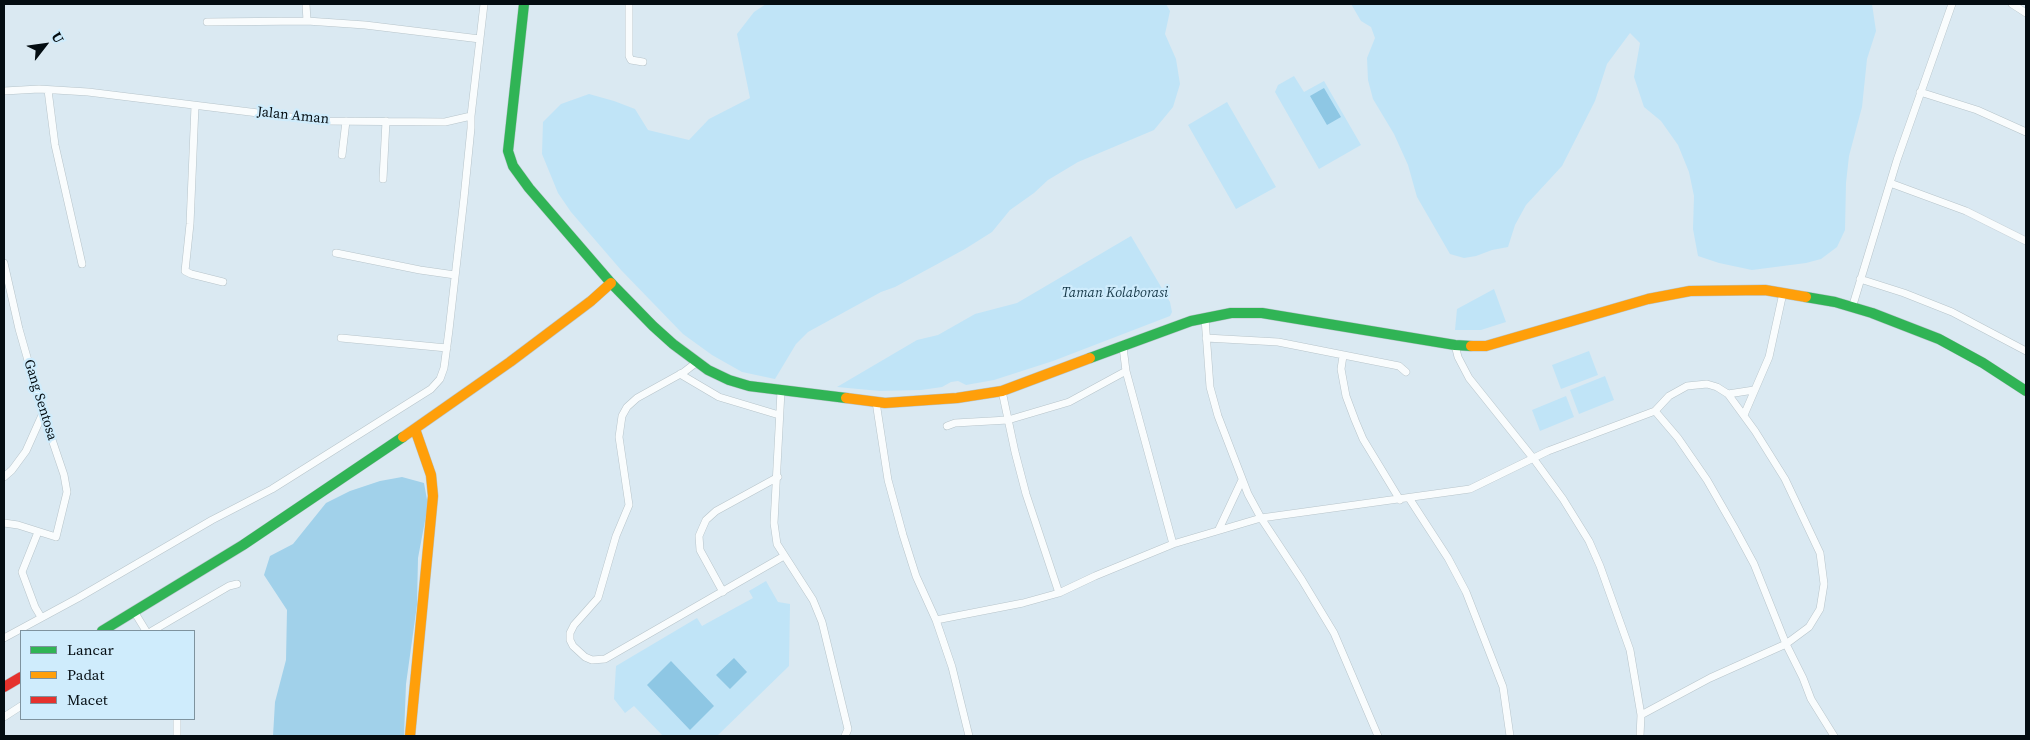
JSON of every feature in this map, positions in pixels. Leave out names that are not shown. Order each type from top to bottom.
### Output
[{"type":"street","points":[[306,4],[307,21]]},
{"type":"street","points":[[4,638],[212,520],[272,489],[431,389],[440,379],[444,368],[456,275],[471,128],[470,116],[484,4]]},
{"type":"street","points":[[524,4],[508,151],[510,159],[529,188],[612,283],[653,326],[697,362],[729,380],[749,386],[876,402],[957,398],[1002,391],[1190,321],[1232,313],[1262,313],[1455,345],[1486,346],[1505,342],[1611,309],[1690,291],[1764,290],[1835,302],[1872,313],[1939,339],[1983,363],[2026,391]]},
{"type":"street","points":[[629,4],[629,56],[631,60],[643,62]]},
{"type":"street","points":[[1852,308],[1890,183],[1952,4]]},
{"type":"street","points":[[2012,4],[2026,13]]},
{"type":"street","points":[[207,22],[307,21],[365,25],[480,39]]},
{"type":"street","points":[[48,90],[55,146],[82,264]]},
{"type":"street","name":"Jalan Aman","points":[[4,91],[48,90],[88,92],[323,121],[445,122],[470,116]]},
{"type":"street","points":[[1920,92],[1977,110],[2026,132]]},
{"type":"street","points":[[195,106],[186,270],[223,282]]},
{"type":"street","points":[[342,155],[346,121]]},
{"type":"street","points":[[383,180],[386,121]]},
{"type":"street","points":[[1890,183],[1966,211],[2026,241]]},
{"type":"street","points":[[336,253],[420,270],[456,275]]},
{"type":"street","name":"Gang Sentosa","points":[[4,263],[19,329],[42,413],[57,452],[66,492],[56,537],[38,532]]},
{"type":"street","points":[[1860,279],[1904,293],[1952,312],[2026,351]]},
{"type":"street","points":[[104,630],[135,613],[243,545],[415,429],[510,362],[612,283]]},
{"type":"street","points":[[1744,415],[1771,351],[1782,293]]},
{"type":"street","points":[[1205,318],[1210,386],[1218,416],[1242,480],[1253,505],[1334,633],[1378,736]]},
{"type":"street","points":[[341,338],[447,348]]},
{"type":"street","points":[[1206,338],[1278,342],[1399,366],[1406,372]]},
{"type":"street","points":[[1455,345],[1458,357],[1469,378],[1533,458],[1563,499],[1589,541],[1630,650],[1641,715],[1640,736]]},
{"type":"street","points":[[1123,347],[1126,371],[1173,544]]},
{"type":"street","points":[[1343,356],[1341,369],[1346,396],[1355,420],[1363,439],[1400,500]]},
{"type":"street","points":[[697,362],[680,374],[637,398],[627,407],[622,416],[619,438],[629,505],[616,536],[598,598],[574,625],[570,634],[570,640],[573,646],[585,657],[592,660],[605,659],[784,556]]},
{"type":"street","points":[[947,426],[966,422],[1008,420],[1069,402],[1126,371]]},
{"type":"street","points":[[680,374],[719,396],[780,415]]},
{"type":"street","points":[[936,620],[1023,603],[1059,593],[1173,544],[1261,518],[1470,489],[1533,458],[1655,411],[1669,396],[1687,386],[1707,384],[1717,387],[1728,394],[1744,415],[1785,479],[1820,553],[1824,584],[1820,609],[1809,627],[1786,644],[1710,678],[1641,715]]},
{"type":"street","points":[[1728,394],[1754,390]]},
{"type":"street","points":[[781,391],[778,477],[774,524],[777,544],[813,600],[822,622],[847,732]]},
{"type":"street","points":[[1002,391],[1026,494],[1059,593]]},
{"type":"street","points":[[876,402],[888,480],[903,535],[916,576],[936,620],[952,667],[969,736]]},
{"type":"street","points":[[1655,411],[1678,438],[1708,480],[1734,527],[1754,564],[1786,644],[1811,699],[1834,736]]},
{"type":"street","points":[[4,477],[12,470],[26,451],[42,413]]},
{"type":"street","points":[[410,736],[433,496],[431,475],[415,429]]},
{"type":"street","points":[[723,592],[700,550],[699,536],[702,528],[706,520],[716,511],[778,477]]},
{"type":"street","points":[[1219,529],[1242,480]]},
{"type":"street","points":[[1408,498],[1448,558],[1466,592],[1486,638],[1503,687],[1510,736]]},
{"type":"street","points":[[4,523],[18,525],[38,532],[22,572],[32,600],[41,617]]},
{"type":"street","points":[[154,630],[229,586],[237,584]]},
{"type":"street","points":[[135,613],[145,630]]},
{"type":"street","points":[[4,688],[20,678]]},
{"type":"street","points":[[4,716],[20,707]]},
{"type":"street","points":[[177,720],[177,736]]},
{"type":"green space","points":[[766,4],[1166,4],[1170,11],[1165,34],[1176,59],[1180,84],[1173,107],[1154,130],[1078,162],[1048,180],[1034,193],[1010,210],[992,232],[965,249],[808,332],[796,344],[775,379],[742,372],[712,355],[683,334],[621,270],[571,212],[558,193],[542,154],[543,122],[561,104],[589,94],[635,109],[648,130],[689,140],[709,119],[750,98],[737,34],[754,12]]},
{"type":"green space","points":[[1351,4],[1872,4],[1876,31],[1867,59],[1862,107],[1849,156],[1846,183],[1845,230],[1837,247],[1821,259],[1806,263],[1752,270],[1719,263],[1698,256],[1693,229],[1694,196],[1689,172],[1678,145],[1661,121],[1644,107],[1634,77],[1640,43],[1630,33],[1607,64],[1595,101],[1562,166],[1526,205],[1515,225],[1508,247],[1464,258],[1450,254],[1417,197],[1408,165],[1394,134],[1373,99],[1368,80],[1367,58],[1375,38],[1371,27],[1361,21]]},
{"type":"green space","points":[[1294,76],[1304,92],[1324,81],[1361,145],[1319,169],[1275,92],[1278,85]]},
{"type":"green space","points":[[1227,102],[1276,187],[1236,209],[1188,125]]},
{"type":"green space","name":"Taman Kolaborasi","points":[[1131,236],[1170,302],[1172,312],[1170,316],[1053,361],[994,380],[966,385],[958,381],[951,382],[942,387],[921,390],[880,391],[837,387],[917,340],[938,335],[975,314],[1017,303]]},
{"type":"green space","points":[[1494,289],[1506,322],[1481,330],[1455,330],[1457,309]]},
{"type":"green space","points":[[1589,351],[1598,375],[1561,389],[1552,365]]},
{"type":"green space","points":[[1605,376],[1614,400],[1579,414],[1570,390]]},
{"type":"green space","points":[[1566,396],[1574,417],[1540,431],[1532,410]]},
{"type":"green space","points":[[766,581],[778,602],[790,604],[789,666],[717,736],[663,736],[634,706],[625,713],[614,699],[616,666],[697,618],[702,626],[753,598],[749,591]]},
{"type":"shaded area","points":[[1324,88],[1341,117],[1327,125],[1310,96]]},
{"type":"shaded area","points":[[402,477],[424,483],[428,505],[418,558],[417,605],[406,684],[404,736],[273,736],[275,702],[286,660],[287,610],[264,575],[270,556],[293,544],[326,503],[350,491],[380,481]]},
{"type":"shaded area","points":[[734,658],[747,672],[730,689],[716,675]]},
{"type":"shaded area","points":[[671,661],[714,706],[690,730],[647,685]]},
{"type":"traffic: fast","points":[[524,4],[508,151],[513,166],[529,188],[611,283],[653,326],[673,344],[708,370],[729,380],[749,386],[846,398]]},
{"type":"traffic: fast","points":[[1806,297],[1835,302],[1872,313],[1939,339],[1983,363],[2026,391]]},
{"type":"traffic: fast","points":[[1090,358],[1191,321],[1231,313],[1262,313],[1455,345],[1471,346]]},
{"type":"traffic: fast","points":[[104,630],[243,545],[403,437]]},
{"type":"traffic: slow","points":[[403,437],[510,362],[591,301],[611,283]]},
{"type":"traffic: slow","points":[[1471,346],[1486,346],[1648,299],[1690,291],[1765,290],[1806,297]]},
{"type":"traffic: slow","points":[[846,398],[885,403],[957,398],[1002,391],[1090,358]]},
{"type":"traffic: slow","points":[[410,736],[433,496],[431,475],[415,429]]},
{"type":"traffic: jam","points":[[4,687],[20,678]]}]
